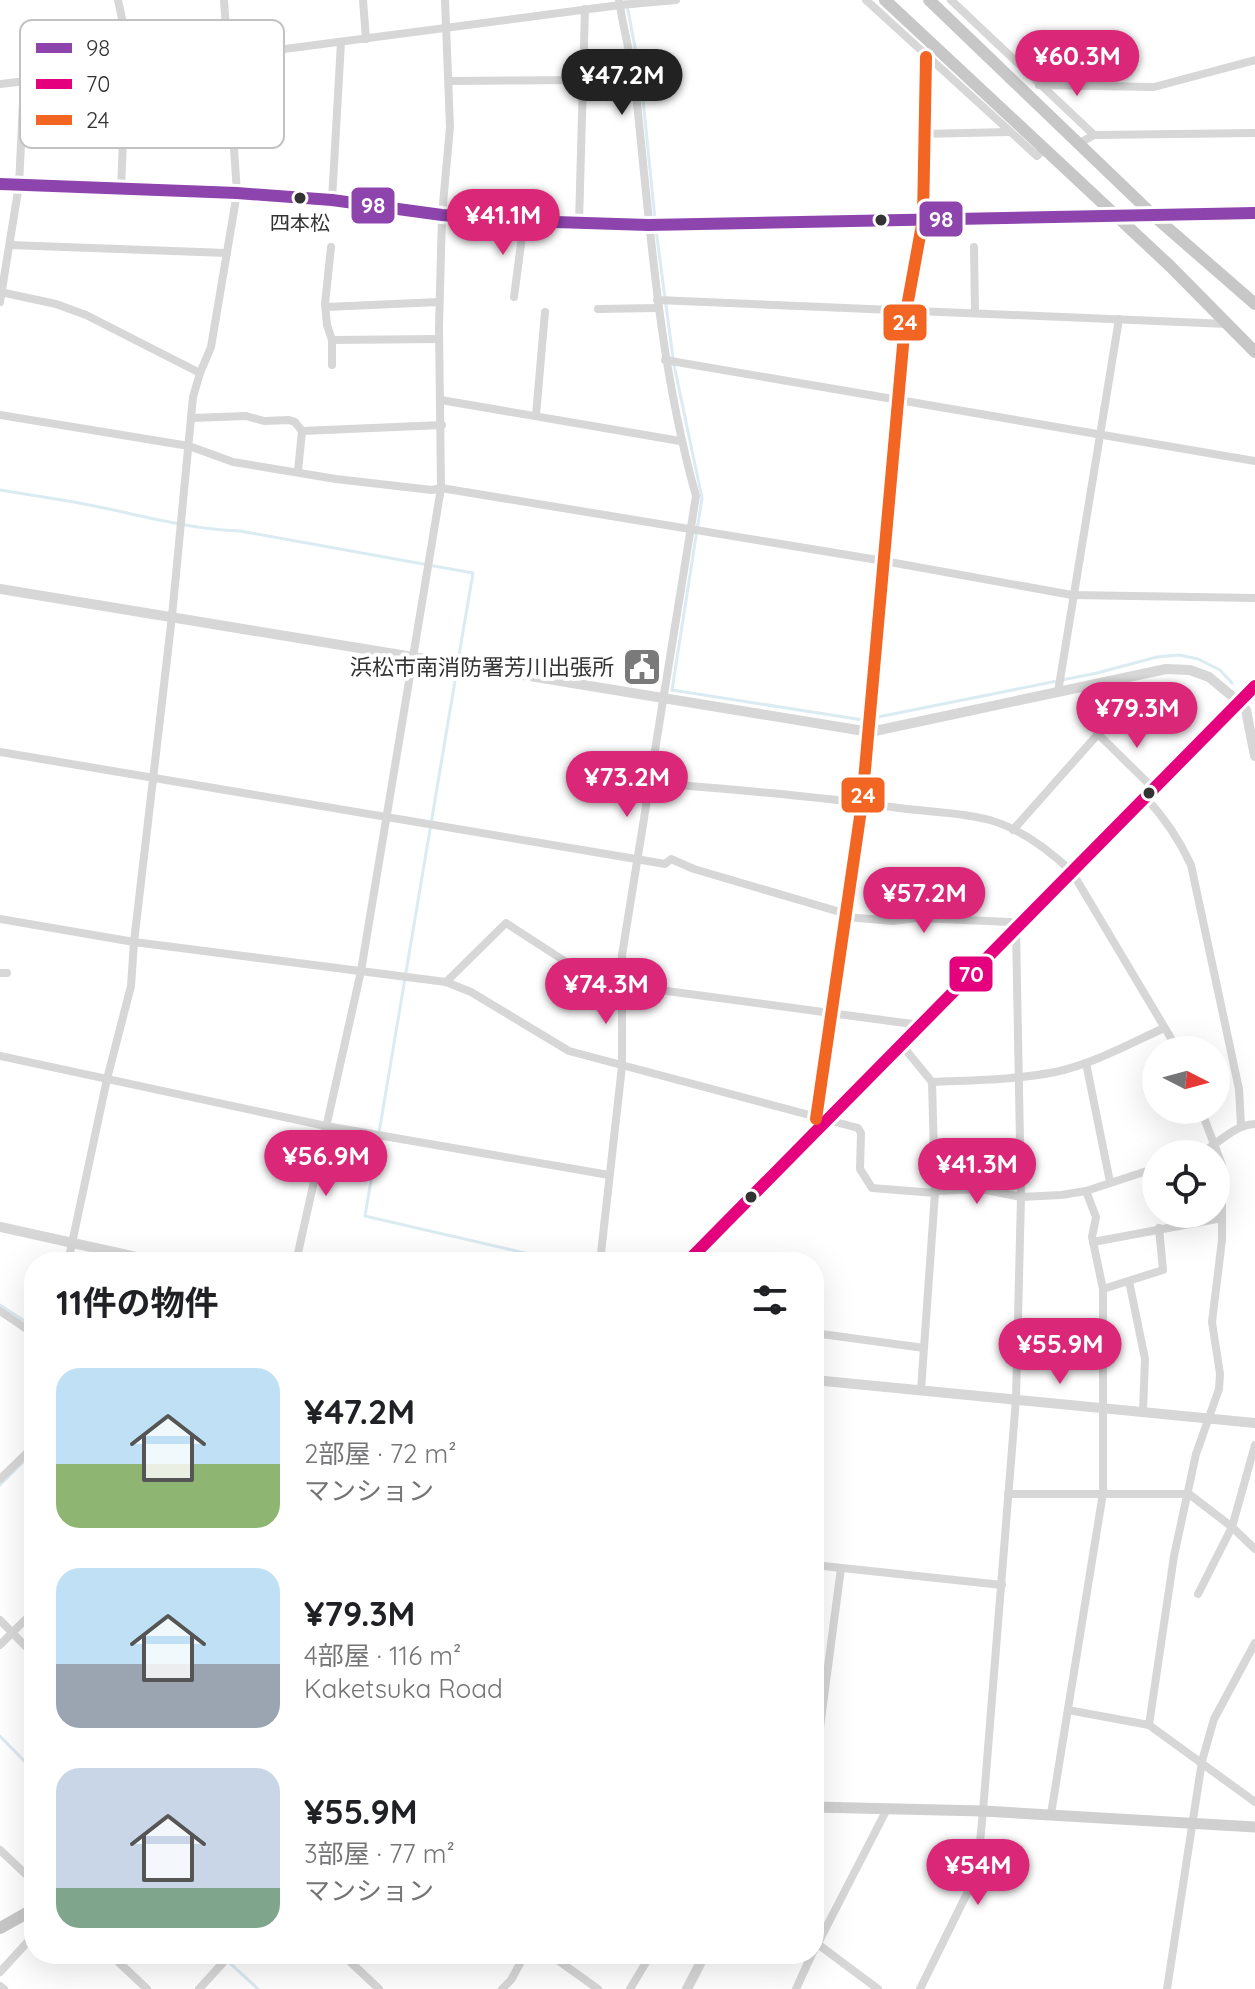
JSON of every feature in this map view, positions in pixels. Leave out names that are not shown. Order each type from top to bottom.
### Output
[{"type":"highway","points":[[885,0],[1115,215],[1255,352]]},
{"type":"highway","points":[[929,0],[1154,216],[1255,304]]},
{"type":"highway","points":[[696,1252],[821,1120],[1016,929],[1255,686]]},
{"type":"highway","points":[[1,1926],[24,1914]]},
{"type":"main road","points":[[824,1807],[1051,1814],[1255,1827]]},
{"type":"street","points":[[118,0],[122,20]]},
{"type":"street","points":[[224,0],[226,20]]},
{"type":"street","points":[[363,0],[366,39]]},
{"type":"street","points":[[298,1252],[361,971],[441,488],[439,302],[442,215],[450,127],[445,0]]},
{"type":"street","points":[[284,49],[619,2],[676,0]]},
{"type":"street","points":[[866,0],[1037,156],[1044,149]]},
{"type":"street","points":[[951,0],[1094,135]]},
{"type":"street","points":[[601,1252],[622,1066],[622,955],[663,698],[694,530],[696,496],[680,441],[665,360],[634,81],[619,2]]},
{"type":"street","points":[[579,223],[585,9]]},
{"type":"street","points":[[332,200],[341,42]]},
{"type":"street","points":[[821,1120],[870,732],[906,312],[923,219],[926,57]]},
{"type":"street","points":[[1039,85],[1154,87],[1255,60]]},
{"type":"street","points":[[449,81],[583,80]]},
{"type":"street","points":[[0,84],[20,82]]},
{"type":"street","points":[[923,134],[1009,132]]},
{"type":"street","points":[[1078,144],[1094,135],[1255,133]]},
{"type":"street","points":[[21,148],[19,185],[1,295],[56,304],[86,315],[200,373]]},
{"type":"street","points":[[121,189],[122,148]]},
{"type":"street","points":[[70,1252],[107,1079],[131,986],[192,418],[200,373],[211,347],[237,193],[234,148]]},
{"type":"street","points":[[0,184],[237,193],[332,200],[442,215],[648,225],[1255,213]]},
{"type":"street","points":[[514,297],[524,221]]},
{"type":"street","points":[[10,245],[227,253]]},
{"type":"street","points":[[331,247],[326,307],[332,340],[332,365]]},
{"type":"street","points":[[974,247],[975,313]]},
{"type":"street","points":[[326,307],[439,302]]},
{"type":"street","points":[[598,309],[657,304],[1229,324]]},
{"type":"street","points":[[536,415],[545,312]]},
{"type":"street","points":[[1058,692],[1119,319]]},
{"type":"street","points":[[332,340],[439,339]]},
{"type":"street","points":[[665,360],[1255,461]]},
{"type":"street","points":[[441,400],[680,441]]},
{"type":"street","points":[[0,415],[189,446],[233,462],[384,486],[441,488],[1072,595],[1255,598]]},
{"type":"street","points":[[192,418],[246,416],[264,421],[295,422],[302,431],[298,471]]},
{"type":"street","points":[[302,431],[442,425]]},
{"type":"street","points":[[0,589],[870,732],[1166,669],[1190,670],[1209,677],[1246,710],[1255,756]]},
{"type":"street","points":[[1092,684],[1098,734],[1149,793],[1191,865],[1239,1089],[1241,1125]]},
{"type":"street","points":[[1013,830],[1098,734]]},
{"type":"street","points":[[0,752],[665,864],[671,859],[709,874],[847,915],[893,921],[916,918],[1011,922],[1016,929],[1021,1197],[1016,1399],[983,1811],[977,1873],[920,1989]]},
{"type":"street","points":[[649,783],[762,790],[989,820],[1013,830],[1049,851],[1072,872],[1169,1036]]},
{"type":"street","points":[[0,919],[134,942],[446,982],[471,992],[569,1051],[858,1128],[861,1133],[860,1169],[872,1188],[935,1192],[981,1189],[1021,1197],[1061,1195],[1086,1191],[1142,1172]]},
{"type":"street","points":[[446,982],[506,923],[566,962],[622,985],[920,1025]]},
{"type":"street","points":[[932,1082],[1019,1077],[1057,1071],[1086,1063],[1164,1028]]},
{"type":"street","points":[[901,1044],[932,1082],[935,1192],[921,1390]]},
{"type":"street","points":[[0,1056],[326,1126],[609,1175]]},
{"type":"street","points":[[1086,1063],[1110,1182]]},
{"type":"street","points":[[1222,1140],[1241,1125],[1255,1124]]},
{"type":"street","points":[[1051,1814],[1103,1493],[1103,1289],[1093,1242],[1096,1217],[1086,1191]]},
{"type":"street","points":[[0,1227],[113,1252]]},
{"type":"street","points":[[1093,1242],[1159,1228],[1163,1270],[1103,1289]]},
{"type":"street","points":[[1149,1725],[1174,1556],[1196,1454],[1219,1389],[1220,1374],[1212,1322],[1221,1228]]},
{"type":"street","points":[[1129,1281],[1145,1359],[1143,1411]]},
{"type":"street","points":[[0,1311],[24,1327]]},
{"type":"street","points":[[824,1334],[924,1348]]},
{"type":"street","points":[[824,1381],[1255,1423]]},
{"type":"street","points":[[1198,1594],[1232,1527],[1255,1445]]},
{"type":"street","points":[[0,1479],[24,1456]]},
{"type":"street","points":[[1008,1494],[1189,1494],[1255,1549]]},
{"type":"street","points":[[824,1566],[1002,1585]]},
{"type":"street","points":[[824,1697],[841,1568]]},
{"type":"street","points":[[0,1620],[24,1645]]},
{"type":"street","points":[[0,1645],[24,1621]]},
{"type":"street","points":[[1167,1989],[1202,1761],[1214,1719],[1255,1643]]},
{"type":"street","points":[[1068,1710],[1149,1725],[1255,1802]]},
{"type":"street","points":[[824,1929],[887,1809]]},
{"type":"street","points":[[0,1850],[24,1873]]},
{"type":"street","points":[[0,1972],[24,1946]]},
{"type":"street","points":[[824,1954],[878,1989]]},
{"type":"street","points":[[121,1964],[147,1989]]},
{"type":"street","points":[[199,1989],[222,1964]]},
{"type":"street","points":[[353,1964],[379,1989]]},
{"type":"street","points":[[502,1989],[520,1964]]},
{"type":"street","points":[[563,1964],[598,1989]]},
{"type":"street","points":[[630,1989],[645,1964]]},
{"type":"street","points":[[687,1989],[700,1964]]},
{"type":"street","points":[[796,1989],[807,1964]]},
{"type":"waterway","points":[[626,0],[641,79],[673,358]]},
{"type":"waterway","points":[[674,365],[702,498],[672,690],[863,720],[1097,673],[1157,657],[1179,655],[1198,659],[1220,670],[1232,683]]},
{"type":"waterway","points":[[0,490],[177,524],[240,531],[473,573],[458,661]]},
{"type":"waterway","points":[[457,669],[365,1216],[521,1252]]},
{"type":"waterway","points":[[0,1305],[24,1321]]},
{"type":"waterway","points":[[0,1485],[23,1462]]},
{"type":"waterway","points":[[0,1736],[24,1761]]},
{"type":"waterway","points":[[231,1964],[258,1989]]},
{"type":"transit line","name":"24","points":[[816,1119],[862,803],[906,312],[923,219],[926,57]]},
{"type":"transit line","name":"98","points":[[0,184],[237,193],[332,200],[442,215],[648,225],[1255,213]]},
{"type":"transit line","name":"70","points":[[697,1252],[1255,686]]},
{"type":"place","name":"四本松","points":[[300,198]]},
{"type":"place","name":"浜松市南消防署芳川出張所","points":[[642,667]]}]
